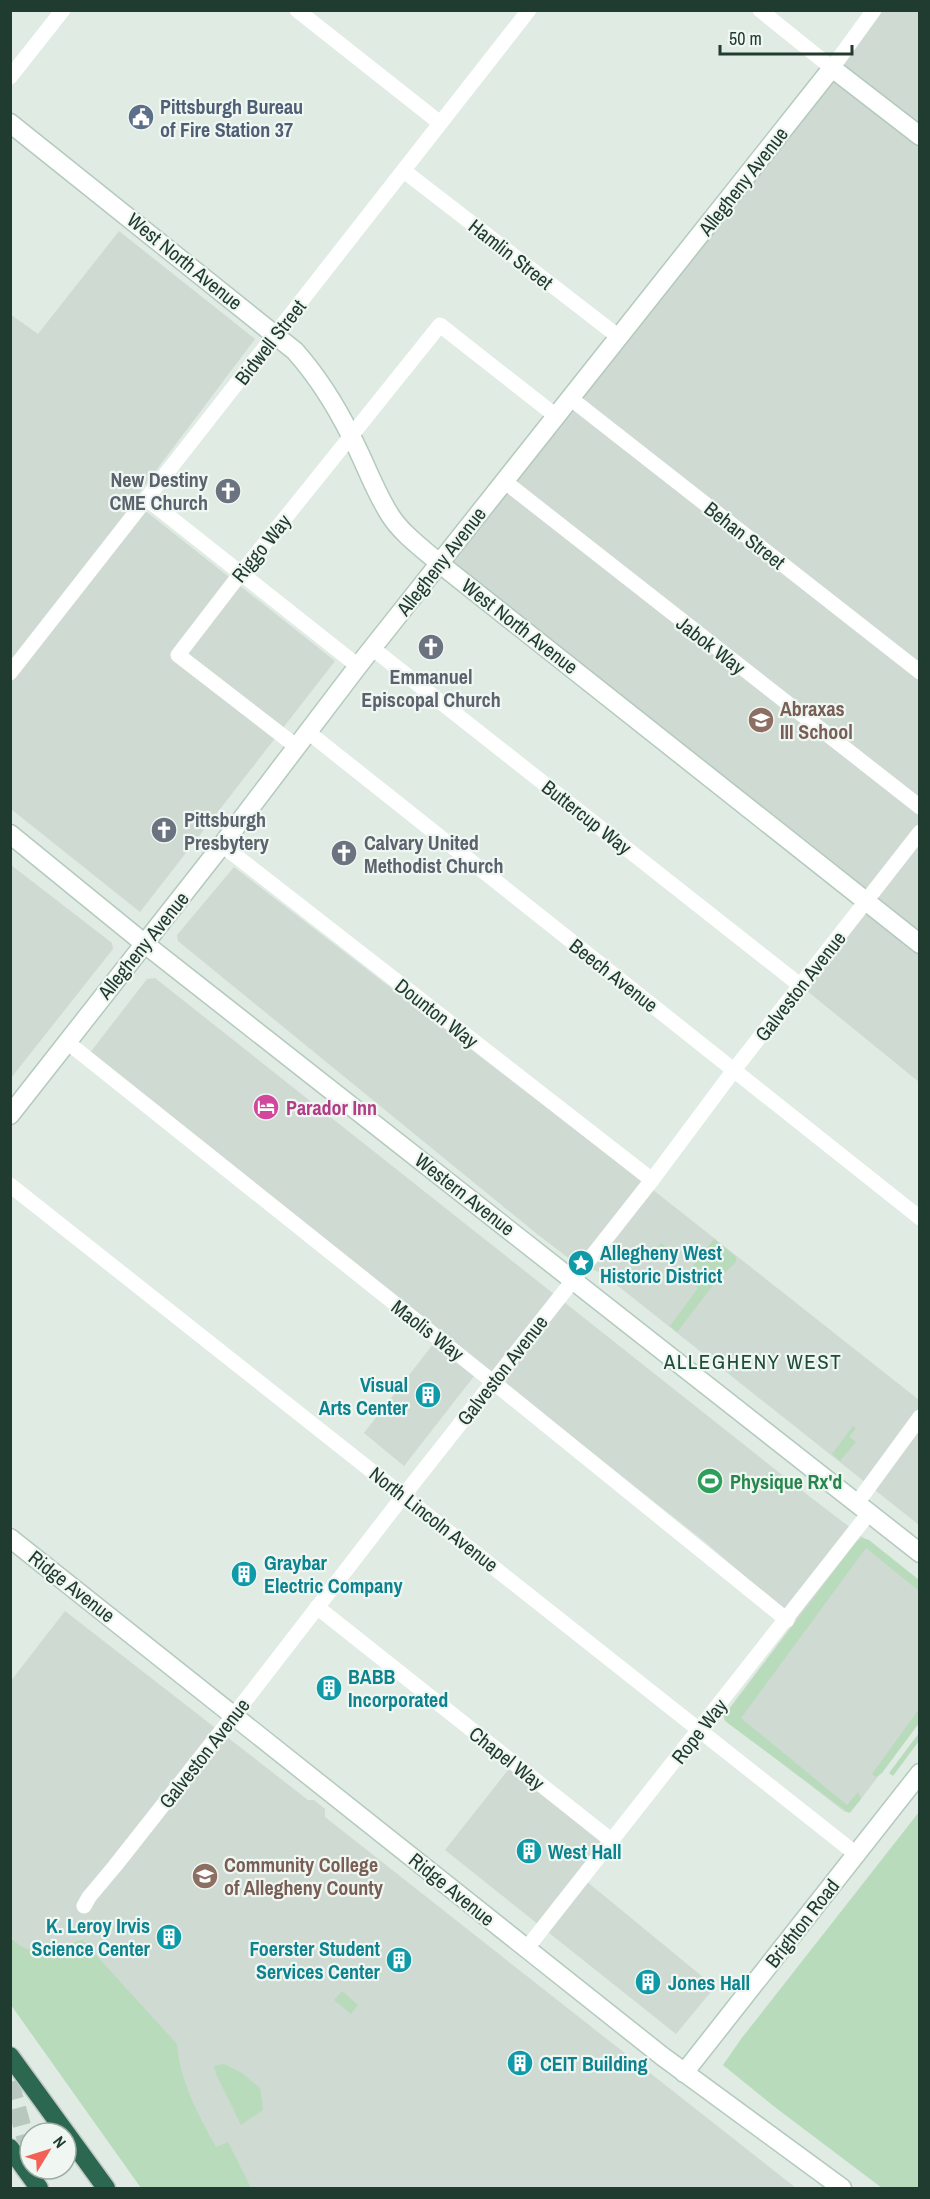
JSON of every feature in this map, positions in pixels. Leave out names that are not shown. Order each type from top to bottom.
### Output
[{"type":"highway","points":[[10,2056],[106,2188]]},
{"type":"highway","points":[[10,2148],[39,2188]]},
{"type":"main road","points":[[832,68],[920,136]]},
{"type":"main road","name":"Allegheny Avenue","points":[[10,1115],[222,845],[372,648],[832,68]]},
{"type":"main road","name":"West North Avenue","points":[[10,123],[296,351],[316,375],[351,436],[391,516],[407,535],[920,944]]},
{"type":"main road","name":"Western Avenue","points":[[10,834],[145,944],[920,1553]]},
{"type":"main road","name":"Ridge Avenue","points":[[12,1540],[684,2073],[842,2188]]},
{"type":"main road","name":"Brighton Road","points":[[684,2073],[920,1773]]},
{"type":"street","points":[[10,77],[63,10]]},
{"type":"street","points":[[297,10],[441,123]]},
{"type":"street","name":"Bidwell Street","points":[[10,673],[529,10]]},
{"type":"street","points":[[760,10],[832,68]]},
{"type":"street","name":"Allegheny Avenue","points":[[832,68],[874,10]]},
{"type":"street","name":"Hamlin Street","points":[[404,171],[619,337]]},
{"type":"street","name":"Riggo Way","points":[[297,747],[178,655],[241,573],[440,325],[555,416]]},
{"type":"street","name":"Behan Street","points":[[570,398],[920,672]]},
{"type":"street","name":"Jabok Way","points":[[504,481],[920,807]]},
{"type":"street","points":[[147,499],[358,666]]},
{"type":"street","name":"Buttercup Way","points":[[372,648],[801,986]]},
{"type":"street","name":"Beech Avenue","points":[[308,732],[920,1218]]},
{"type":"street","name":"Galveston Avenue","points":[[84,1906],[652,1180],[734,1070],[920,832]]},
{"type":"street","name":"Dounton Way","points":[[222,845],[652,1180]]},
{"type":"street","name":"Maolis Way","points":[[67,1042],[494,1382],[787,1620]]},
{"type":"street","name":"North Lincoln Avenue","points":[[10,1185],[856,1854]]},
{"type":"street","name":"Rope Way","points":[[527,1948],[787,1620],[863,1508],[920,1417]]},
{"type":"street","name":"Chapel Way","points":[[317,1607],[612,1841]]},
{"type":"shaded area","points":[[874,11],[919,11],[919,1082],[801,986],[866,902],[439,563]]},
{"type":"shaded area","points":[[119,231],[255,339],[133,501],[335,661],[140,912],[11,809],[10,314],[38,334]]},
{"type":"shaded area","points":[[11,865],[112,943],[113,949],[11,1078]]},
{"type":"shaded area","points":[[234,867],[638,1178],[919,1400],[919,1525],[603,1274],[571,1260],[537,1234],[178,941],[177,935]]},
{"type":"shaded area","points":[[155,978],[805,1493],[919,1580],[919,1723],[851,1812],[845,1812],[724,1719],[725,1714],[796,1620],[705,1542],[89,1054],[147,979]]},
{"type":"shaded area","name":"Visual Arts Center","points":[[434,1343],[475,1375],[404,1466],[364,1433]]},
{"type":"shaded area","name":"Community College of Allegheny County","points":[[65,1611],[308,1800],[314,1800],[325,1809],[325,1817],[796,2188],[179,2188],[30,1968],[11,1935],[10,1682]]},
{"type":"shaded area","points":[[512,1765],[607,1841],[580,1876],[715,1987],[676,2034],[445,1850]]},
{"type":"green space","points":[[714,1239],[736,1257],[736,1262],[717,1280],[677,1332],[670,1326],[698,1288],[685,1276]]},
{"type":"green space","points":[[661,1243],[676,1255],[669,1265],[654,1252]]},
{"type":"green space","points":[[853,1426],[856,1428],[849,1437],[856,1442],[840,1461],[832,1454]]},
{"type":"green space","points":[[862,1538],[869,1540],[919,1580],[919,1591],[866,1548],[741,1718],[847,1805],[858,1792],[861,1799],[849,1813],[725,1721],[724,1716],[856,1542]]},
{"type":"green space","points":[[919,1709],[919,1723],[882,1773],[876,1777],[872,1774]]},
{"type":"green space","points":[[919,1733],[919,1741],[893,1776],[889,1773]]},
{"type":"green space","points":[[919,1812],[919,2188],[882,2188],[723,2065]]},
{"type":"green space","points":[[10,1935],[25,1948],[34,1950],[54,1949],[82,1940],[177,2044],[186,2085],[203,2122],[216,2147],[228,2142],[251,2188],[141,2188],[11,2005]]},
{"type":"green space","points":[[342,1991],[358,2005],[351,2014],[334,2000]]},
{"type":"green space","points":[[224,2064],[242,2073],[260,2088],[263,2110],[241,2125],[216,2074],[214,2066]]},
{"type":"tunnel","points":[[10,2082],[21,2121]]},
{"type":"place","name":"Pittsburgh Bureau of Fire Station 37","points":[[141,117]]},
{"type":"place","name":"New Destiny CME Church","points":[[228,491]]},
{"type":"place","name":"Emmanuel Episcopal Church","points":[[431,647]]},
{"type":"place","name":"Abraxas III School","points":[[761,720]]},
{"type":"place","name":"Pittsburgh Presbytery","points":[[164,830]]},
{"type":"place","name":"Calvary United Methodist Church","points":[[344,853]]},
{"type":"place","name":"Parador Inn","points":[[266,1107]]},
{"type":"place","name":"Allegheny West Historic District","points":[[581,1263]]},
{"type":"place","name":"Visual Arts Center","points":[[428,1395]]},
{"type":"place","name":"Physique Rx'd","points":[[710,1481]]},
{"type":"place","name":"Graybar Electric Company","points":[[244,1574]]},
{"type":"place","name":"BABB Incorporated","points":[[329,1688]]},
{"type":"place","name":"West Hall","points":[[529,1851]]},
{"type":"place","name":"Community College of Allegheny County","points":[[205,1876]]},
{"type":"place","name":"K. Leroy Irvis Science Center","points":[[169,1937]]},
{"type":"place","name":"Foerster Student Services Center","points":[[399,1960]]},
{"type":"place","name":"Jones Hall","points":[[648,1982]]},
{"type":"place","name":"CEIT Building","points":[[520,2063]]},
{"type":"district","name":"ALLEGHENY WEST","points":[[753,1361]]}]
